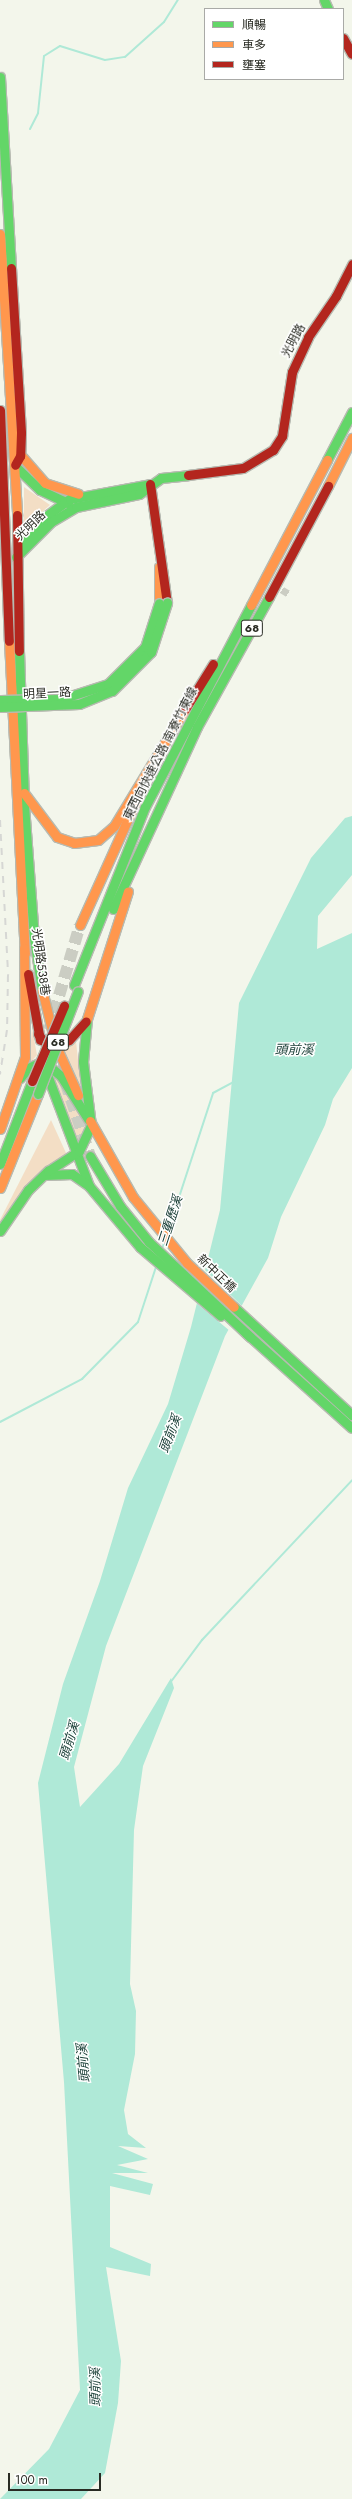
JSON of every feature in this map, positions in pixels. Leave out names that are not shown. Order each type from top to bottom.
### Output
[{"type":"main road","points":[[344,40],[352,54]]},
{"type":"main road","points":[[0,77],[19,374],[20,456],[15,466]]},
{"type":"main road","points":[[0,234],[12,433],[20,456],[52,487],[68,494],[90,493]]},
{"type":"main road","name":"光明路","points":[[18,550],[51,522],[86,504],[139,494],[150,484],[161,478],[243,468],[273,450],[282,436],[292,372],[308,337],[336,296],[352,264]]},
{"type":"main road","name":"光明路538巷","points":[[0,410],[5,565],[24,948],[38,1034],[50,1090],[89,1186]]},
{"type":"main road","name":"東西向快速公路 南寮竹東線","points":[[0,1188],[38,1094],[76,988],[145,807],[245,619],[352,412]]},
{"type":"main road","name":"光明路538巷","points":[[12,433],[15,466],[18,550],[24,792],[34,938],[44,1002],[56,1046],[92,1125]]},
{"type":"main road","name":"東西向快速公路 南寮竹東線","points":[[0,1164],[32,1081],[76,988],[152,818],[352,438]]},
{"type":"main road","points":[[1,448],[15,466],[40,490],[63,502],[86,504]]},
{"type":"main road","name":"光明路","points":[[5,565],[63,502],[90,493],[150,484]]},
{"type":"main road","name":"明星一路","points":[[0,707],[79,704],[112,691],[151,652],[163,603],[158,538],[150,484]]},
{"type":"main road","points":[[0,554],[5,565]]},
{"type":"main road","name":"明星一路","points":[[0,700],[62,698],[108,684],[145,647],[163,603]]},
{"type":"main road","points":[[24,792],[57,837],[74,843],[91,842],[114,826],[156,756],[245,619]]},
{"type":"main road","points":[[80,925],[156,756]]},
{"type":"main road","points":[[0,1231],[28,1190],[44,1175],[76,1154],[92,1125],[83,1062],[86,1021],[152,818]]},
{"type":"main road","points":[[0,1129],[25,1050],[24,948]]},
{"type":"main road","points":[[38,1034],[48,1045],[56,1046],[69,1040],[86,1021]]},
{"type":"main road","points":[[15,1084],[28,1068],[43,1061],[61,1076],[92,1125]]},
{"type":"main road","name":"新中正橋","points":[[92,1125],[133,1197],[187,1263],[352,1415]]},
{"type":"main road","points":[[90,1156],[120,1206],[150,1242],[250,1337],[352,1428]]},
{"type":"main road","points":[[44,1175],[72,1174],[89,1186],[116,1221],[173,1278],[250,1337]]},
{"type":"shaded area","points":[[24,487],[50,505],[27,525],[24,522]]},
{"type":"shaded area","points":[[32,1028],[37,1055],[29,1064]]},
{"type":"shaded area","points":[[76,1041],[81,1089],[62,1050]]},
{"type":"shaded area","points":[[46,1066],[60,1080],[85,1126],[78,1145]]},
{"type":"shaded area","points":[[51,1120],[66,1153],[0,1224],[0,1220]]},
{"type":"water","name":"頭前溪","points":[[352,816],[352,875],[318,916],[317,949],[352,933],[352,1068],[333,1099],[325,1125],[281,1217],[268,1258],[225,1336],[106,1646],[74,1767],[80,1807],[119,1764],[171,1678],[174,1688],[143,1766],[134,1830],[130,1984],[136,2011],[135,2054],[124,2110],[128,2134],[146,2148],[118,2146],[148,2159],[117,2165],[148,2173],[112,2173],[153,2184],[150,2195],[110,2186],[110,2247],[151,2264],[150,2276],[106,2267],[121,2361],[118,2403],[105,2473],[81,2499],[0,2499],[49,2449],[80,2390],[64,2082],[38,1783],[63,1684],[100,1581],[128,1488],[168,1404],[191,1327],[220,1210],[239,1003],[311,858],[345,818]]},
{"type":"pier","points":[[204,1269],[243,1307],[230,1331],[195,1302]]},
{"type":"waterway","points":[[30,129],[38,113],[44,56],[60,46],[105,60],[125,57],[164,22],[178,0]]},
{"type":"waterway","name":"三重歷溪","points":[[167,1234],[213,1093],[234,1082]]},
{"type":"waterway","name":"三重歷溪","points":[[162,1249],[165,1240]]},
{"type":"waterway","name":"三重歷溪","points":[[0,1422],[82,1379],[138,1322],[157,1264]]},
{"type":"waterway","points":[[170,1683],[202,1640],[352,1480]]},
{"type":"tunnel","points":[[273,584],[289,594]]},
{"type":"tunnel","points":[[49,1030],[80,925]]},
{"type":"tunnel","points":[[54,1048],[90,1156]]},
{"type":"railway","points":[[0,820],[8,975],[7,1030],[0,1074]]},
{"type":"traffic: fast","points":[[324,0],[328,8]]},
{"type":"traffic: fast","points":[[0,77],[11,268]]},
{"type":"traffic: fast","points":[[327,460],[352,412]]},
{"type":"traffic: fast","points":[[14,465],[40,490],[68,503]]},
{"type":"traffic: fast","points":[[16,557],[51,522],[76,507],[139,494],[161,478],[188,475]]},
{"type":"traffic: fast","points":[[18,546],[42,519],[70,499],[150,484]]},
{"type":"traffic: fast","points":[[113,909],[197,727],[269,597]]},
{"type":"traffic: fast","points":[[0,700],[61,699],[108,684],[145,647],[159,603]]},
{"type":"traffic: fast","points":[[0,707],[79,704],[112,691],[151,652],[167,603]]},
{"type":"traffic: fast","points":[[74,985],[145,807],[251,605]]},
{"type":"traffic: fast","points":[[19,651],[24,805],[34,938],[42,990]]},
{"type":"traffic: fast","points":[[38,1094],[78,991]]},
{"type":"traffic: fast","points":[[0,1231],[28,1190],[48,1171],[79,1151],[91,1125],[83,1062],[87,1019]]},
{"type":"traffic: fast","points":[[20,1078],[28,1068],[43,1061],[61,1076],[88,1119]]},
{"type":"traffic: fast","points":[[46,1072],[89,1186],[140,1247],[221,1316]]},
{"type":"traffic: fast","points":[[0,1164],[32,1081]]},
{"type":"traffic: fast","points":[[90,1156],[120,1206],[149,1242],[250,1337]]},
{"type":"traffic: fast","points":[[44,1175],[72,1174],[89,1186]]},
{"type":"traffic: fast","points":[[234,1307],[352,1415]]},
{"type":"traffic: fast","points":[[246,1333],[352,1428]]},
{"type":"traffic: slow","points":[[0,234],[17,515]]},
{"type":"traffic: slow","points":[[328,486],[352,438]]},
{"type":"traffic: slow","points":[[18,452],[45,483],[78,494]]},
{"type":"traffic: slow","points":[[251,605],[327,460]]},
{"type":"traffic: slow","points":[[159,567],[159,603]]},
{"type":"traffic: slow","points":[[9,641],[25,954]]},
{"type":"traffic: slow","points":[[24,793],[57,837],[74,843],[98,840],[114,826],[185,709]]},
{"type":"traffic: slow","points":[[80,925],[137,799]]},
{"type":"traffic: slow","points":[[87,1019],[128,891]]},
{"type":"traffic: slow","points":[[0,1129],[25,1057],[24,948]]},
{"type":"traffic: slow","points":[[42,990],[56,1046],[78,1095]]},
{"type":"traffic: slow","points":[[0,1188],[38,1094]]},
{"type":"traffic: slow","points":[[90,1121],[133,1197],[187,1263],[234,1307]]},
{"type":"traffic: jam","points":[[344,40],[352,54]]},
{"type":"traffic: jam","points":[[188,475],[243,468],[273,450],[282,436],[292,372],[308,337],[336,296],[352,264]]},
{"type":"traffic: jam","points":[[11,268],[21,433],[20,456],[15,465]]},
{"type":"traffic: jam","points":[[0,410],[9,641]]},
{"type":"traffic: jam","points":[[150,484],[167,603]]},
{"type":"traffic: jam","points":[[269,597],[328,486]]},
{"type":"traffic: jam","points":[[17,515],[19,651]]},
{"type":"traffic: jam","points":[[185,709],[213,664]]},
{"type":"traffic: jam","points":[[28,974],[40,1040]]},
{"type":"traffic: jam","points":[[32,1081],[64,1006]]},
{"type":"traffic: jam","points":[[38,1034],[47,1045],[56,1046],[69,1040],[86,1021]]}]
